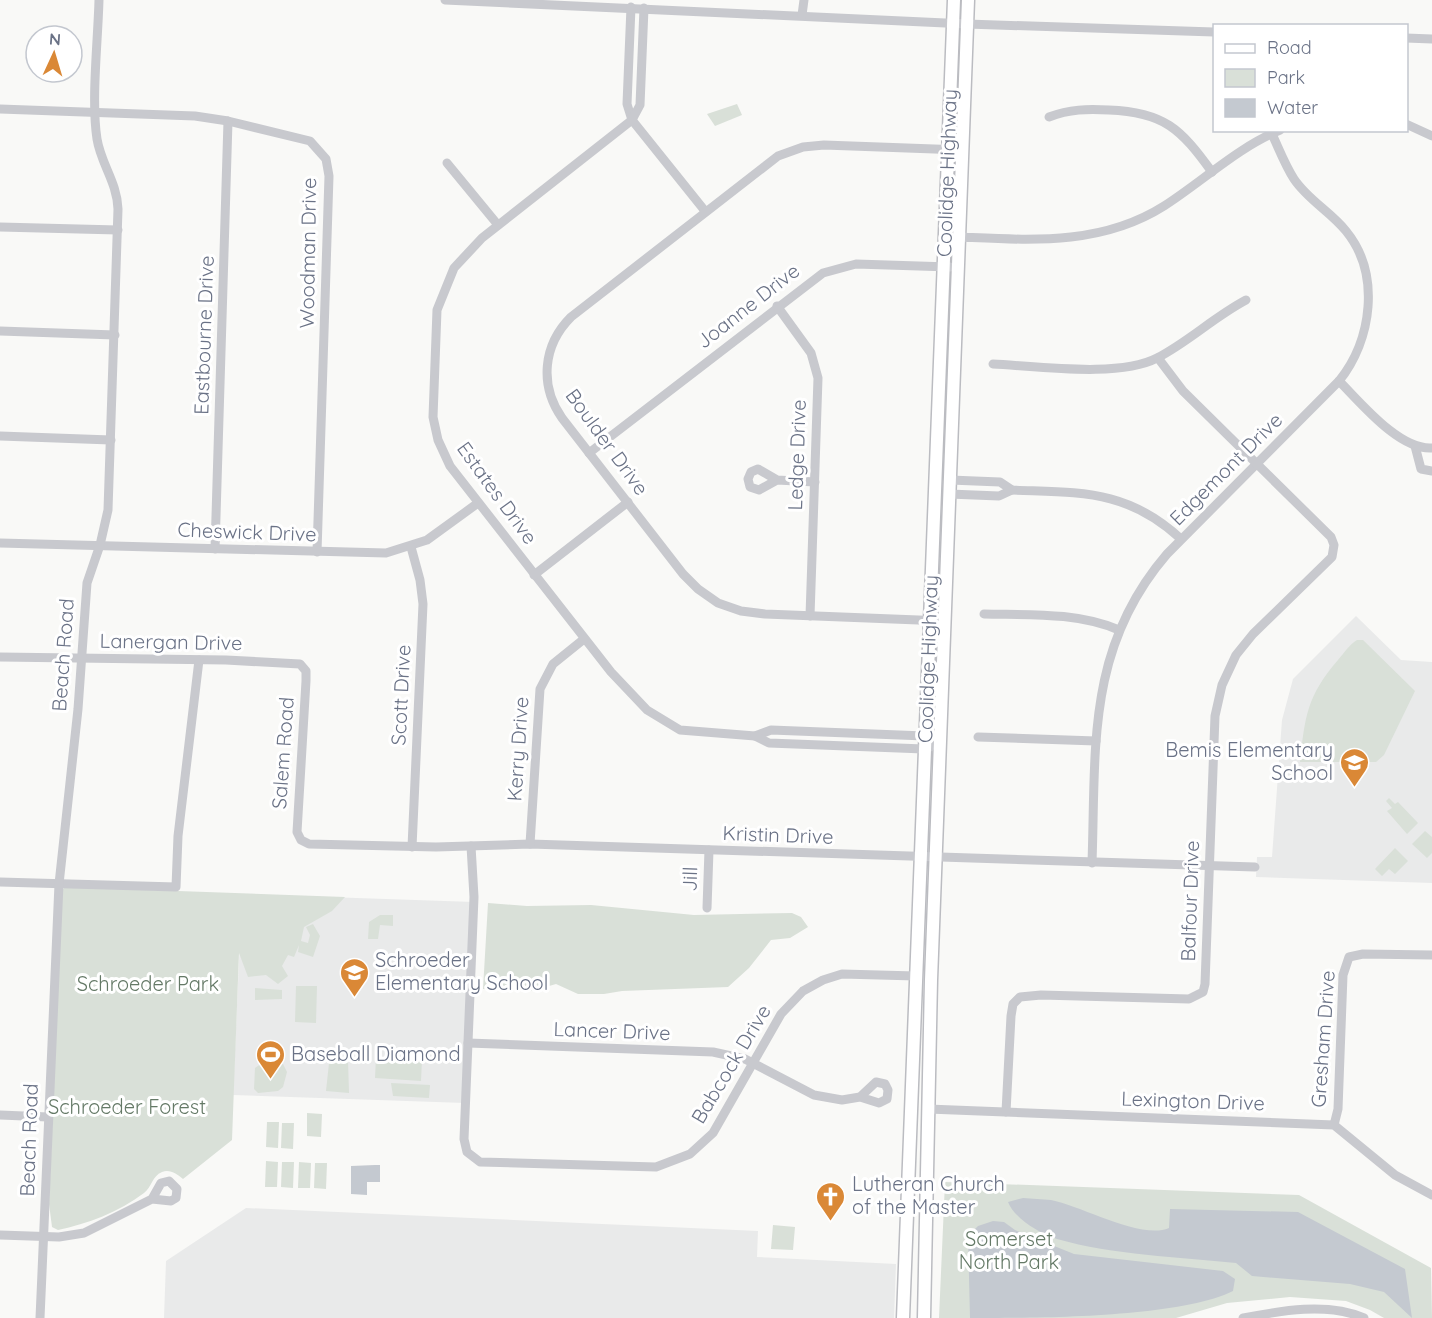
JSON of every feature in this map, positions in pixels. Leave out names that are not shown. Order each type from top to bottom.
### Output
[{"type":"main road","name":"Coolidge Highway","points":[[903,1318],[954,0]]},
{"type":"main road","name":"Coolidge Highway","points":[[924,1318],[935,858],[968,0]]},
{"type":"main road","points":[[916,976],[926,975],[931,980]]},
{"type":"main road","points":[[911,1123],[917,1131],[928,1130]]},
{"type":"main road","points":[[909,1167],[921,1166],[927,1174]]},
{"type":"street","name":"Beach Road","points":[[40,1318],[59,884],[82,659],[87,583],[100,545],[108,510],[118,230],[116,191],[98,145],[96,112],[99,0]]},
{"type":"street","points":[[445,0],[967,24],[1213,32]]},
{"type":"street","points":[[802,15],[804,0]]},
{"type":"street","points":[[631,7],[627,104],[632,120],[705,212]]},
{"type":"street","points":[[632,120],[640,105],[644,8]]},
{"type":"street","points":[[1408,38],[1432,39]]},
{"type":"street","name":"Woodman Drive","points":[[0,109],[195,117],[228,121],[310,141],[320,149],[328,166],[317,552]]},
{"type":"street","points":[[1049,117],[1080,109],[1150,114],[1184,135],[1212,172]]},
{"type":"street","name":"Estates Drive","points":[[632,120],[498,225],[465,254],[454,268],[439,301],[432,393],[432,417],[438,440],[450,466],[611,672],[647,710],[680,730],[755,735],[771,730],[940,743]]},
{"type":"street","name":"Eastbourne Drive","points":[[215,549],[228,121]]},
{"type":"street","points":[[1408,124],[1432,136]]},
{"type":"street","points":[[959,237],[1047,240],[1100,233],[1152,213],[1248,146],[1276,132]]},
{"type":"street","name":"Edgemont Drive","points":[[1092,862],[1096,741],[1103,680],[1119,630],[1147,579],[1181,539],[1339,381],[1354,358],[1364,335],[1368,300],[1365,271],[1356,246],[1347,232],[1306,195],[1295,180],[1276,132]]},
{"type":"street","name":"Boulder Drive","points":[[944,621],[751,613],[711,599],[683,574],[558,413],[549,391],[547,368],[555,339],[572,317],[769,162],[803,147],[824,145],[962,150]]},
{"type":"street","points":[[447,162],[498,225]]},
{"type":"street","points":[[0,227],[118,230]]},
{"type":"street","name":"Joanne Drive","points":[[589,453],[814,278],[837,268],[856,264],[958,267]]},
{"type":"street","points":[[993,364],[1118,369],[1158,358],[1224,312],[1246,300]]},
{"type":"street","name":"Ledge Drive","points":[[777,306],[807,345],[817,369],[810,616]]},
{"type":"street","points":[[0,331],[115,335]]},
{"type":"street","points":[[1158,358],[1183,391],[1256,464]]},
{"type":"street","points":[[1339,381],[1388,428],[1424,448],[1421,469],[1430,471]]},
{"type":"street","points":[[0,436],[111,440]]},
{"type":"street","name":"Balfour Drive","points":[[1006,1112],[1011,1016],[1013,1004],[1020,997],[1041,994],[1190,999],[1203,992],[1215,717],[1224,678],[1245,643],[1332,557],[1334,550],[1330,537],[1256,464]]},
{"type":"street","points":[[777,480],[815,482]]},
{"type":"street","points":[[950,480],[999,482],[1012,490],[1109,496],[1153,515],[1181,539]]},
{"type":"street","points":[[949,494],[999,496],[1012,490]]},
{"type":"street","points":[[534,575],[628,502]]},
{"type":"street","name":"Cheswick Drive","points":[[0,543],[366,555],[389,553],[434,537],[478,503]]},
{"type":"street","name":"Scott Drive","points":[[411,547],[420,580],[423,604],[412,847]]},
{"type":"street","points":[[984,614],[1058,616],[1082,619],[1119,630]]},
{"type":"street","name":"Kerry Drive","points":[[530,844],[540,688],[553,664],[585,639]]},
{"type":"street","name":"Lanergan Drive","points":[[0,657],[293,663],[304,668]]},
{"type":"street","points":[[0,882],[176,886],[181,807],[199,660]]},
{"type":"street","name":"Salem Road","points":[[301,840],[297,828],[306,681],[304,668]]},
{"type":"street","points":[[978,737],[1096,741]]},
{"type":"street","name":"Kristin Drive","points":[[301,840],[315,844],[412,847],[530,844],[1255,867]]},
{"type":"street","points":[[468,1043],[474,897],[471,846]]},
{"type":"street","name":"Jill","points":[[707,908],[709,850]]},
{"type":"street","name":"Gresham Drive","points":[[1334,1125],[1338,1109],[1343,975],[1349,957],[1363,954],[1432,955]]},
{"type":"street","name":"Babcock Drive","points":[[468,1043],[464,1139],[469,1155],[485,1162],[647,1168],[674,1162],[699,1147],[713,1133],[788,1004],[811,986],[842,974],[916,976]]},
{"type":"street","name":"Lancer Drive","points":[[468,1043],[713,1052],[753,1063],[814,1095],[842,1100],[860,1097]]},
{"type":"street","name":"Lexington Drive","points":[[928,1109],[1334,1125]]},
{"type":"street","points":[[0,1115],[48,1117]]},
{"type":"street","points":[[1334,1125],[1395,1175],[1432,1196]]},
{"type":"street","points":[[0,1235],[68,1236],[91,1230],[152,1199]]},
{"type":"street","points":[[1243,1318],[1281,1312],[1322,1310],[1341,1311],[1364,1318]]},
{"type":"shaded area","name":"Bemis Elementary School","points":[[1356,616],[1401,660],[1432,662],[1432,883],[1256,877],[1257,857],[1272,857],[1282,720],[1293,679]]},
{"type":"shaded area","name":"Schroeder Elementary School","points":[[242,894],[474,902],[465,1103],[233,1095]]},
{"type":"shaded area","points":[[246,1208],[758,1231],[757,1257],[896,1264],[894,1318],[164,1318],[166,1261]]},
{"type":"green space","points":[[737,104],[742,115],[715,126],[707,114]]},
{"type":"green space","points":[[1357,640],[1363,640],[1415,691],[1384,755],[1376,762],[1300,762],[1306,719],[1314,696],[1328,673]]},
{"type":"green space","points":[[1389,798],[1395,804],[1398,802],[1418,823],[1407,834],[1387,811],[1392,808],[1386,801]]},
{"type":"green space","points":[[1425,831],[1432,837],[1432,853],[1427,858],[1412,844]]},
{"type":"green space","points":[[1395,848],[1408,861],[1395,874],[1389,869],[1382,876],[1375,869]]},
{"type":"green space","name":"Schroeder Forest","points":[[65,887],[345,897],[332,911],[304,927],[301,941],[308,943],[310,935],[306,927],[313,924],[320,936],[313,957],[298,952],[299,945],[294,957],[288,955],[282,966],[288,976],[278,984],[266,975],[248,977],[239,953],[232,1140],[183,1179],[171,1172],[162,1172],[156,1176],[144,1193],[124,1206],[91,1221],[58,1230],[52,1227],[49,1204],[62,890]]},
{"type":"green space","points":[[488,903],[527,906],[591,905],[694,915],[792,913],[801,917],[808,927],[790,938],[771,940],[749,968],[728,987],[622,991],[604,994],[578,994],[556,984],[532,991],[483,989]]},
{"type":"green space","points":[[380,915],[393,915],[393,926],[380,925],[378,939],[368,939],[369,922]]},
{"type":"green space","points":[[296,986],[317,986],[316,1023],[295,1022]]},
{"type":"green space","points":[[255,988],[282,990],[282,999],[255,1000]]},
{"type":"green space","points":[[330,1054],[348,1060],[349,1093],[326,1091]]},
{"type":"green space","points":[[376,1057],[422,1059],[421,1081],[375,1078]]},
{"type":"green space","name":"Baseball Diamond","points":[[268,1059],[283,1064],[287,1072],[283,1087],[278,1091],[258,1093],[254,1089],[255,1068]]},
{"type":"green space","points":[[391,1083],[430,1085],[429,1098],[393,1096]]},
{"type":"green space","points":[[307,1113],[322,1114],[321,1137],[307,1136]]},
{"type":"green space","points":[[267,1122],[279,1122],[278,1148],[266,1147]]},
{"type":"green space","points":[[282,1123],[294,1123],[293,1149],[281,1148]]},
{"type":"green space","points":[[266,1161],[278,1162],[277,1187],[265,1187]]},
{"type":"green space","points":[[282,1162],[294,1162],[293,1188],[281,1187]]},
{"type":"green space","points":[[299,1162],[311,1163],[310,1188],[298,1188]]},
{"type":"green space","points":[[315,1163],[327,1163],[326,1189],[314,1188]]},
{"type":"green space","name":"Somerset North Park","points":[[945,1182],[1299,1195],[1431,1268],[1432,1318],[1384,1318],[1346,1301],[1290,1297],[1227,1303],[1176,1318],[939,1318]]},
{"type":"green space","points":[[773,1225],[795,1227],[793,1250],[771,1249]]},
{"type":"water","points":[[380,1165],[380,1182],[367,1182],[367,1195],[351,1194],[351,1166]]},
{"type":"water","points":[[1023,1198],[1064,1203],[1111,1221],[1143,1230],[1169,1228],[1170,1209],[1298,1212],[1405,1269],[1412,1318],[1384,1292],[1350,1284],[1252,1276],[1236,1263],[1123,1252],[1057,1239],[1036,1229],[1011,1208],[1008,1202]]},
{"type":"water","points":[[993,1221],[1004,1222],[1015,1230],[1074,1254],[1223,1271],[1235,1279],[1233,1291],[1209,1300],[1178,1307],[1106,1315],[970,1318],[968,1236],[978,1226]]},
{"type":"place","name":"Bemis Elementary School","points":[[1354,788]]},
{"type":"place","name":"Schroeder Elementary School","points":[[354,998]]},
{"type":"place","name":"Baseball Diamond","points":[[270,1080]]},
{"type":"place","name":"Lutheran Church of the Master","points":[[831,1222]]},
{"type":"park label","name":"Schroeder Park","points":[[148,984]]}]
